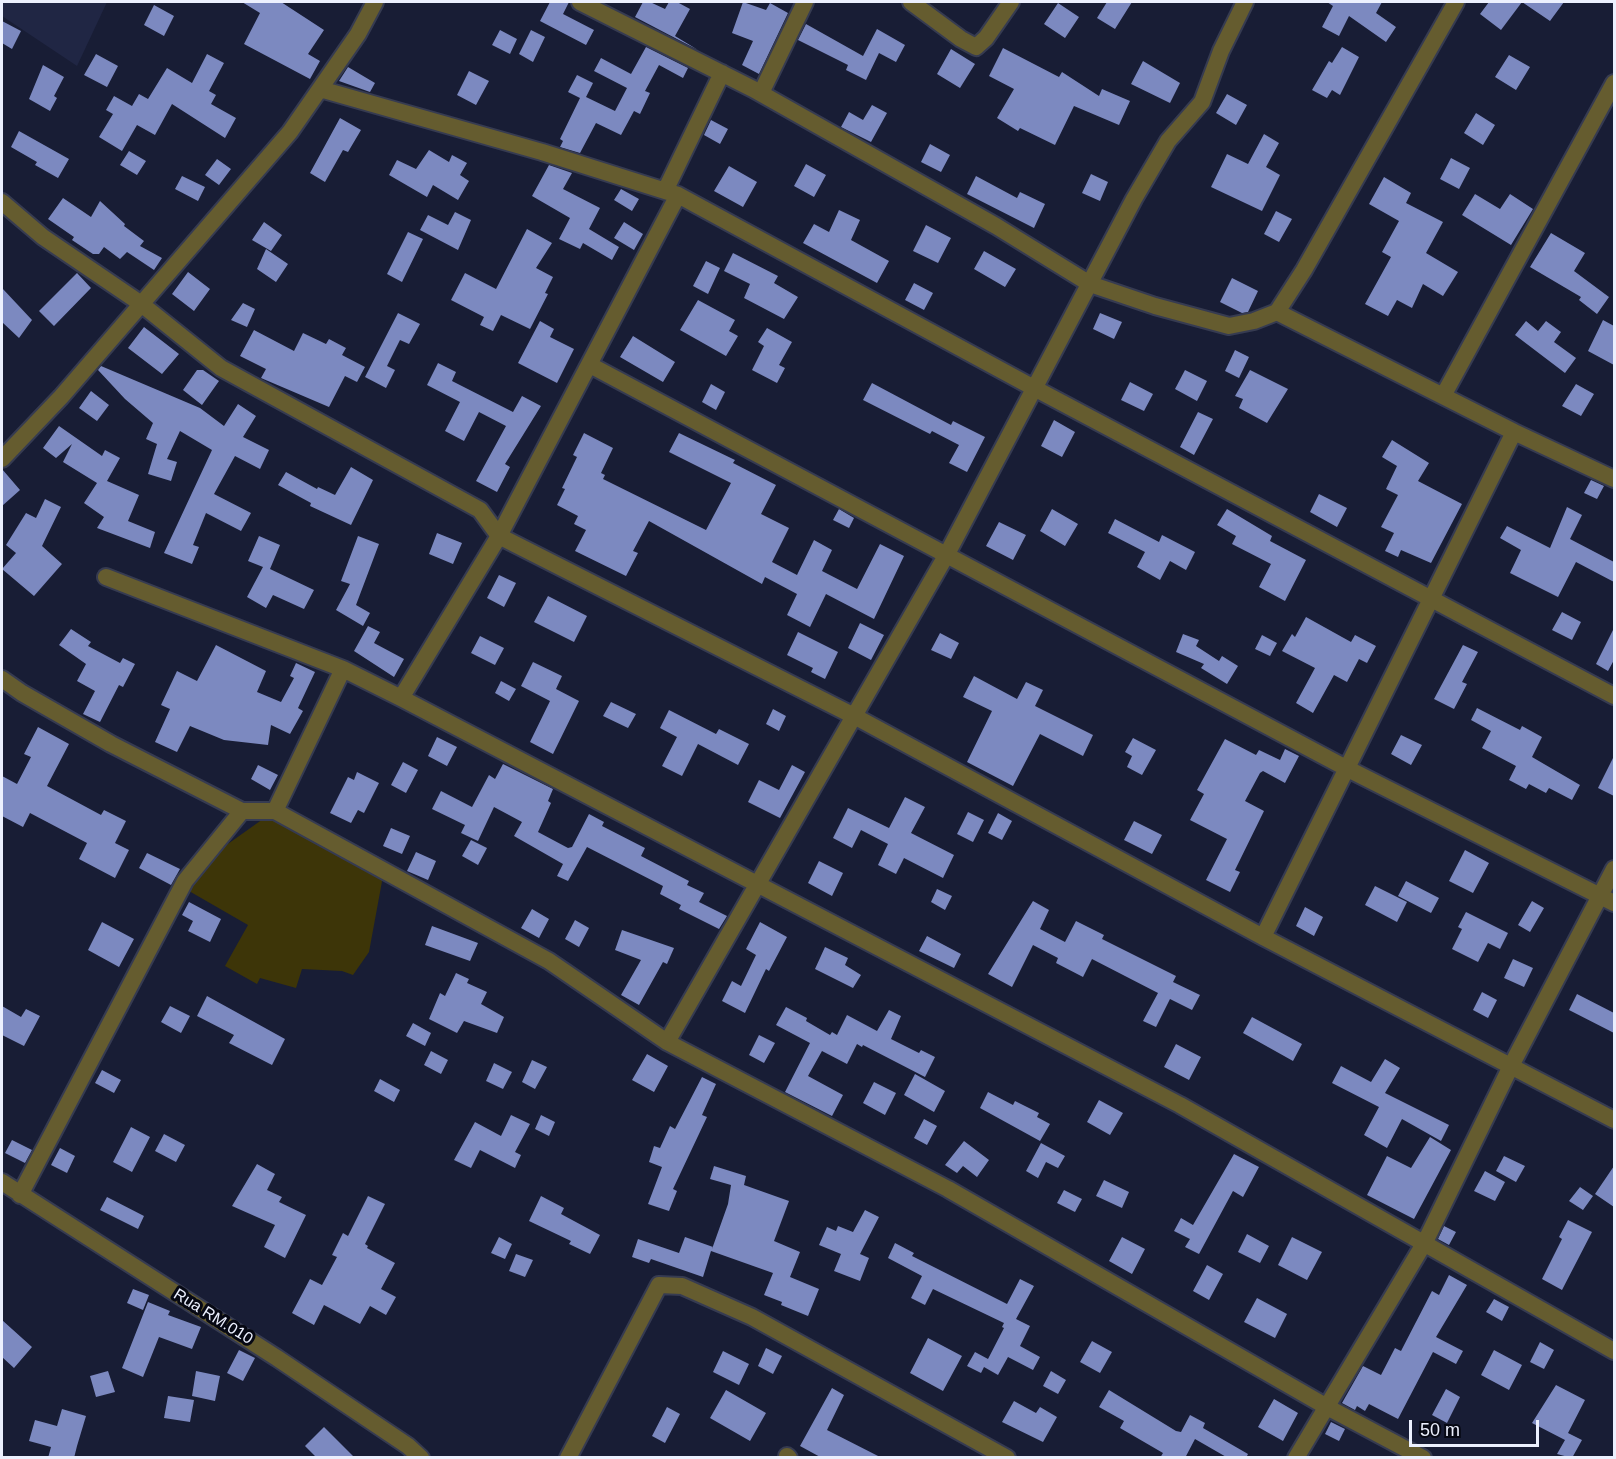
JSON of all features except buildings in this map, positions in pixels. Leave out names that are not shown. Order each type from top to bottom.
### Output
[{"type":"street","points":[[301,116],[358,34],[375,2]]},
{"type":"street","points":[[580,2],[761,93],[996,226],[1090,284],[1155,306],[1228,326],[1254,321],[1277,312],[1304,270],[1455,2]]},
{"type":"street","points":[[761,93],[805,2]]},
{"type":"street","points":[[911,2],[960,39],[976,47],[986,38],[1011,2]]},
{"type":"street","points":[[667,1042],[760,885],[947,554],[1134,199],[1168,141],[1202,102],[1221,51],[1245,2]]},
{"type":"street","points":[[2,459],[61,397],[301,116],[332,70]]},
{"type":"street","points":[[401,698],[499,536],[590,365],[672,193],[722,73]]},
{"type":"street","points":[[1443,396],[1614,83]]},
{"type":"street","points":[[320,89],[542,152],[672,193],[1430,600],[1614,696]]},
{"type":"street","points":[[2,202],[43,237],[140,303],[221,368],[480,510],[499,536],[854,717],[1263,937],[1614,1120]]},
{"type":"street","points":[[1277,312],[1514,432],[1614,476]]},
{"type":"street","points":[[590,365],[1346,768],[1607,899]]},
{"type":"street","points":[[1263,937],[1514,432]]},
{"type":"street","points":[[106,577],[343,669],[401,698],[1180,1105],[1614,1351]]},
{"type":"street","points":[[275,812],[343,669]]},
{"type":"street","points":[[2,679],[111,744],[242,811],[275,812],[549,961],[667,1042],[948,1189],[1327,1407],[1423,1458]]},
{"type":"street","points":[[20,1194],[185,881],[242,811]]},
{"type":"street","points":[[1296,1458],[1425,1242],[1511,1066],[1607,899],[1614,869]]},
{"type":"street","name":"Rua RM.010","points":[[2,1182],[277,1358],[408,1446],[421,1458]]},
{"type":"street","points":[[568,1458],[659,1285],[682,1286],[752,1317],[1007,1458]]},
{"type":"shaded area","points":[[2,2],[107,2],[77,66],[2,16]]},
{"type":"shaded area","points":[[263,819],[280,820],[383,876],[369,952],[353,975],[342,971],[302,969],[296,988],[260,978],[257,984],[225,966],[248,925],[189,891],[202,869],[225,846]]}]
